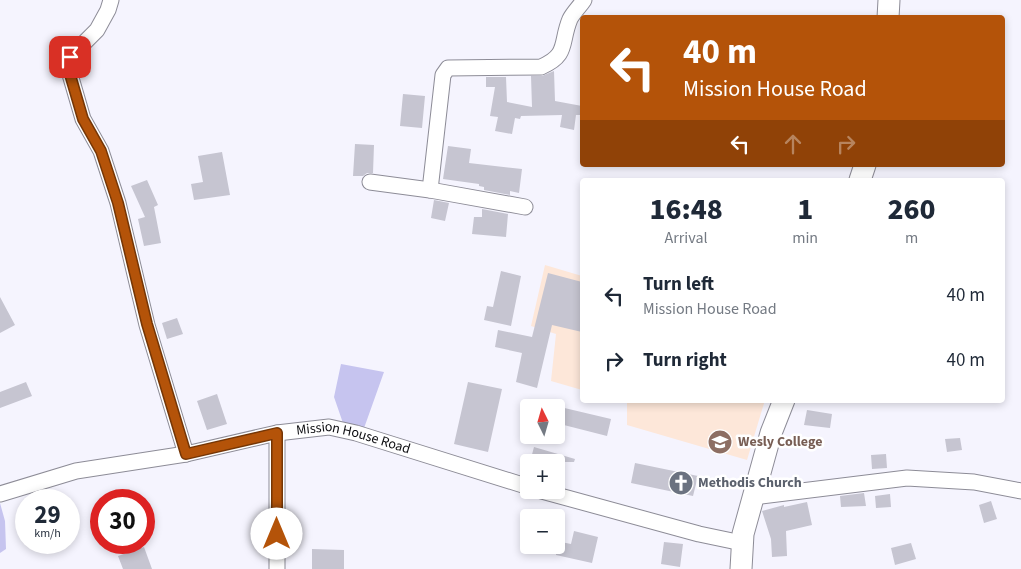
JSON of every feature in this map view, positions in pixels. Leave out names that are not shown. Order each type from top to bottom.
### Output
[{"type":"street","points":[[111,0],[108,10],[97,30],[70,57],[69,71],[83,119],[101,151],[118,203],[147,324],[186,454]]},
{"type":"street","points":[[430,190],[443,75],[448,68],[541,67],[554,61],[562,50],[570,18],[584,0]]},
{"type":"street","points":[[888,15],[889,0]]},
{"type":"street","points":[[370,182],[430,190],[525,207]]},
{"type":"street","points":[[741,569],[743,534],[771,434],[783,403]]},
{"type":"street","name":"Mission House Road","points":[[0,494],[76,471],[186,454],[277,433],[329,427],[356,433],[520,484]]},
{"type":"street","points":[[277,433],[277,569]]},
{"type":"street","points":[[753,497],[907,478],[974,482],[1021,491]]},
{"type":"street","points":[[565,497],[699,534],[742,542]]},
{"type":"shaded area","points":[[545,265],[580,275],[580,389],[551,381],[556,334],[531,326]]},
{"type":"shaded area","points":[[341,364],[384,372],[363,431],[344,426],[334,397]]},
{"type":"shaded area","name":"Wesly College","points":[[627,403],[764,403],[747,460],[627,425]]},
{"type":"shaded area","points":[[0,503],[5,521],[6,549],[0,553]]},
{"type":"building","points":[[554,71],[555,101],[580,106],[580,115],[576,115],[574,130],[560,127],[562,115],[521,116],[520,119],[515,118],[512,134],[495,131],[498,117],[490,116],[495,87],[486,87],[486,77],[506,77],[507,102],[532,107],[531,76],[542,76]]},
{"type":"building","points":[[403,94],[425,96],[422,128],[400,126]]},
{"type":"building","points":[[355,144],[374,145],[373,173],[353,176]]},
{"type":"building","points":[[448,146],[471,149],[469,163],[522,169],[519,193],[510,191],[510,195],[484,190],[484,187],[479,186],[479,184],[443,179]]},
{"type":"building","points":[[222,152],[230,195],[194,200],[191,184],[203,182],[198,156]]},
{"type":"building","points":[[147,180],[158,205],[154,207],[161,243],[144,246],[138,219],[145,217],[131,186]]},
{"type":"building","points":[[434,200],[449,203],[445,221],[431,218]]},
{"type":"building","points":[[482,209],[508,214],[506,237],[472,234],[474,217],[482,217]]},
{"type":"building","points":[[501,271],[521,276],[511,326],[484,320],[487,306],[493,307]]},
{"type":"building","points":[[548,273],[580,281],[580,332],[552,325],[537,388],[516,382],[522,353],[495,347],[498,330],[532,337]]},
{"type":"building","points":[[0,297],[15,325],[0,333]]},
{"type":"building","points":[[177,318],[183,334],[167,339],[162,323]]},
{"type":"building","points":[[26,382],[32,396],[0,408],[0,392]]},
{"type":"building","points":[[468,382],[502,389],[488,452],[454,444]]},
{"type":"building","points":[[217,394],[227,424],[207,430],[197,401]]},
{"type":"building","points":[[565,408],[611,419],[607,436],[565,425]]},
{"type":"building","points":[[807,410],[832,414],[830,428],[804,425]]},
{"type":"building","points":[[960,438],[962,450],[947,452],[945,439]]},
{"type":"building","points":[[534,447],[558,454],[532,454]]},
{"type":"building","points":[[886,454],[887,468],[872,469],[871,455]]},
{"type":"building","points":[[565,456],[575,459],[574,462],[565,462]]},
{"type":"building","points":[[635,463],[698,476],[693,496],[631,483]]},
{"type":"building","points":[[864,493],[866,506],[841,507],[840,496]]},
{"type":"building","points":[[890,494],[891,507],[876,508],[875,496]]},
{"type":"building","points":[[991,501],[997,519],[984,523],[979,505]]},
{"type":"building","points":[[807,502],[812,525],[786,531],[787,556],[772,557],[771,539],[762,511],[784,505],[784,507]]},
{"type":"building","points":[[574,531],[598,537],[592,563],[556,555],[565,554],[565,543],[571,544]]},
{"type":"building","points":[[664,542],[683,544],[680,567],[661,564]]},
{"type":"building","points":[[911,543],[916,559],[895,565],[891,548]]},
{"type":"building","points":[[312,549],[344,550],[344,569],[312,569]]},
{"type":"building","points":[[124,554],[147,554],[152,569],[123,569],[118,556]]},
{"type":"place","name":"Wesly College","points":[[720,442]]},
{"type":"place","name":"Methodis Church","points":[[681,483]]},
{"type":"route","points":[[70,57],[69,71],[83,119],[101,151],[118,203],[147,324],[186,454],[277,433],[277,534]]}]
